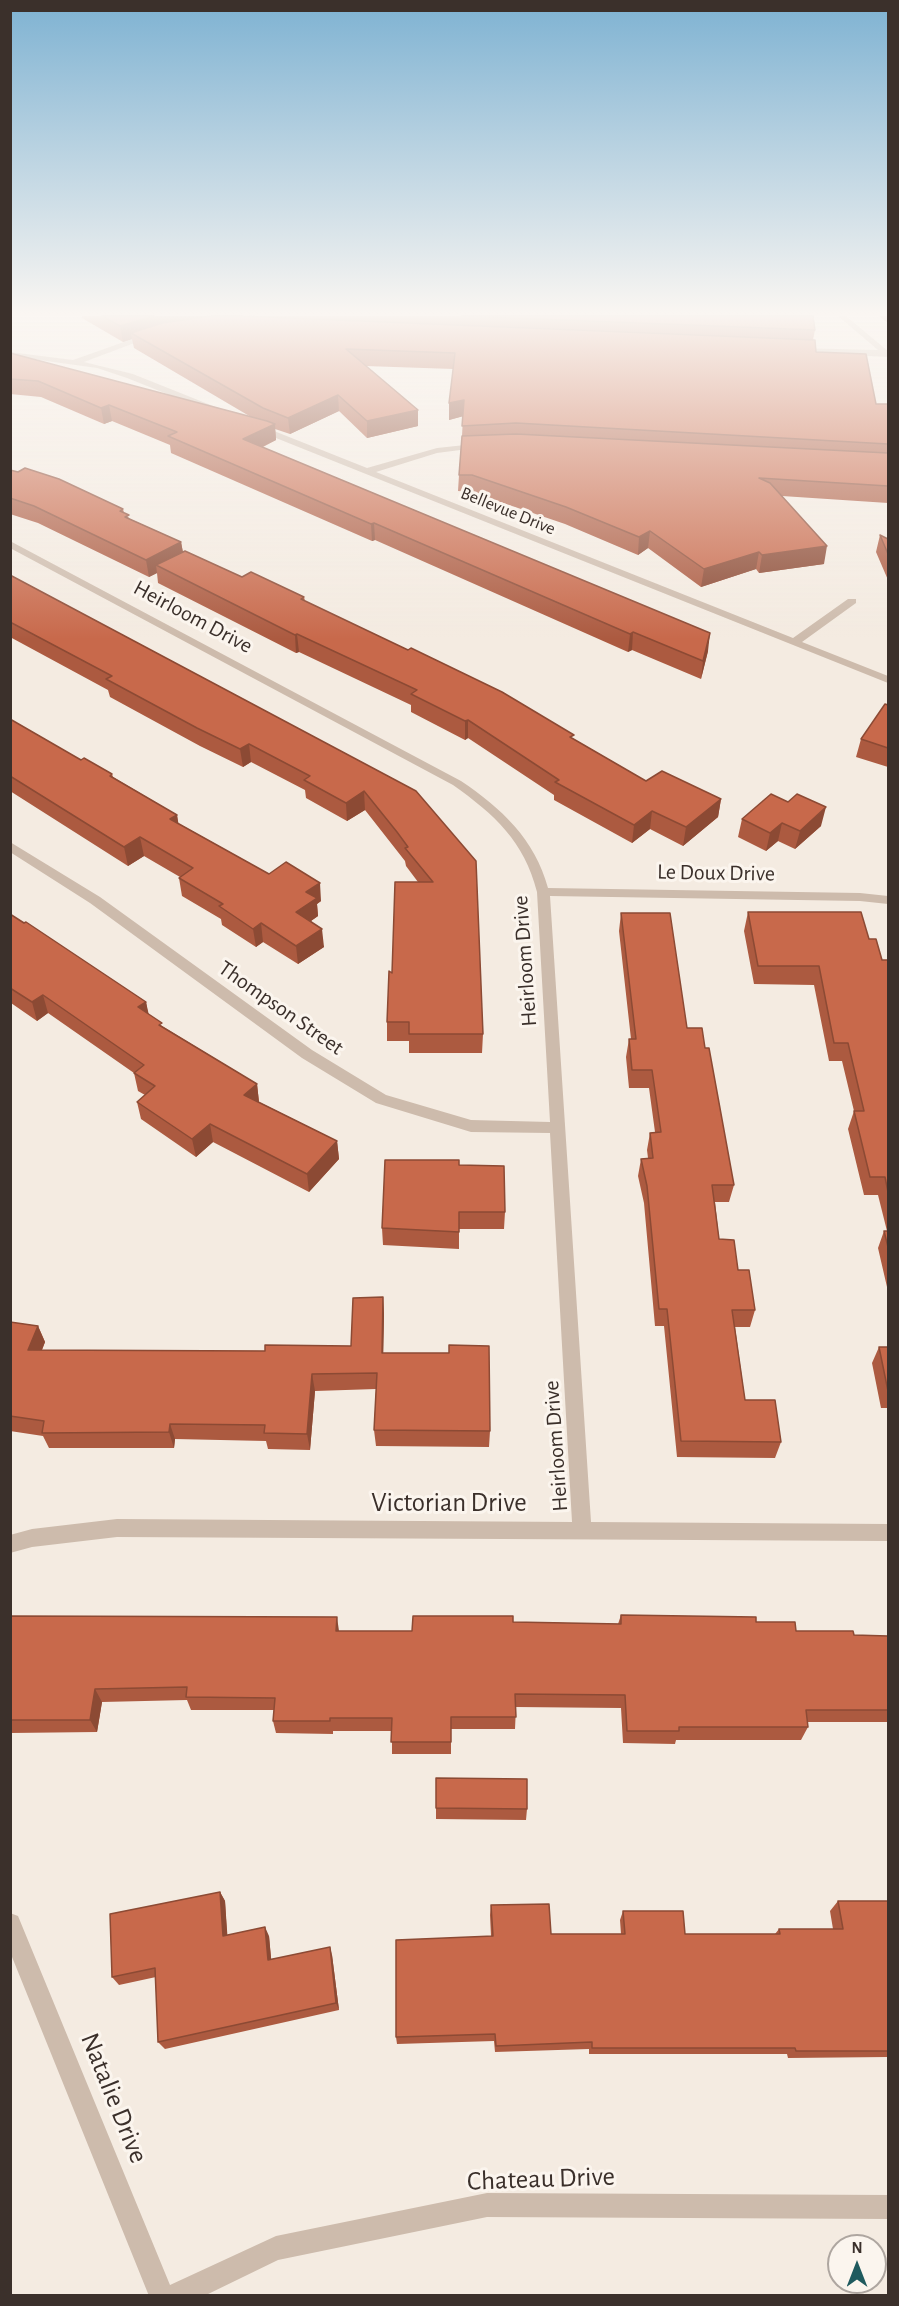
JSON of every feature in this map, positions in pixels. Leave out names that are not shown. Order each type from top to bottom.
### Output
[{"type":"street","name":"Bellevue Drive","points":[[248,424],[888,680]]},
{"type":"street","points":[[365,472],[448,448],[495,445]]},
{"type":"street","name":"Heirloom Drive","points":[[10,544],[458,783],[491,806],[515,831],[540,878],[543,892],[582,1532]]},
{"type":"street","points":[[794,643],[852,601]]},
{"type":"street","name":"Thompson Street","points":[[10,846],[95,900],[307,1054],[381,1099],[471,1126],[557,1128]]},
{"type":"street","name":"Le Doux Drive","points":[[543,892],[860,897],[888,900]]},
{"type":"street","name":"Victorian Drive","points":[[10,1544],[32,1538],[117,1527],[888,1533]]},
{"type":"street","name":"Natalie Drive","points":[[10,1924],[162,2295]]},
{"type":"street","name":"Chateau Drive","points":[[174,2295],[276,2248],[487,2205],[888,2207]]},
{"type":"building","points":[[156,424],[275,424],[243,439],[710,633],[703,661],[633,632],[630,634],[168,436],[177,432]]},
{"type":"building","points":[[462,424],[505,424],[462,426]]},
{"type":"building","points":[[527,424],[888,424],[888,444]]},
{"type":"building","points":[[516,434],[888,453],[888,486],[759,478],[770,483],[827,546],[762,555],[759,552],[704,569],[650,531],[639,537],[566,507],[472,475],[459,475],[462,436]]},
{"type":"building","points":[[25,468],[59,479],[123,509],[120,511],[129,515],[125,517],[181,542],[146,560],[34,506],[10,498],[10,470],[18,472]]},
{"type":"building","points":[[880,535],[888,539],[888,554]]},
{"type":"building","points":[[185,551],[242,577],[251,572],[304,597],[301,599],[502,692],[574,735],[570,737],[646,781],[662,771],[721,799],[686,827],[652,811],[634,825],[555,782],[559,780],[468,720],[465,721],[411,694],[417,690],[295,635],[156,565]]},
{"type":"building","points":[[10,575],[416,791],[476,861],[483,1034],[409,1034],[409,1022],[387,1022],[389,971],[392,973],[395,882],[433,882],[364,791],[346,803],[304,780],[310,776],[249,744],[240,749],[197,728],[106,679],[112,676],[10,622]]},
{"type":"building","points":[[885,704],[888,705],[888,748],[861,739]]},
{"type":"building","points":[[10,719],[81,760],[84,758],[112,774],[110,776],[177,815],[170,819],[269,874],[286,862],[320,883],[306,892],[317,898],[296,912],[322,929],[296,946],[261,923],[253,929],[219,906],[223,904],[179,878],[193,868],[140,837],[124,847],[10,776]]},
{"type":"building","points":[[771,794],[788,802],[797,794],[826,807],[800,831],[782,823],[770,833],[742,819]]},
{"type":"building","points":[[748,912],[861,912],[869,939],[876,939],[882,960],[888,960],[888,1192],[885,1177],[870,1177],[854,1111],[864,1111],[848,1043],[834,1043],[819,966],[758,966]]},
{"type":"building","points":[[621,913],[670,913],[687,1028],[702,1028],[705,1048],[709,1048],[734,1185],[712,1185],[719,1239],[734,1240],[738,1270],[749,1270],[755,1310],[732,1310],[745,1400],[775,1400],[781,1442],[681,1441],[667,1309],[659,1309],[647,1186],[641,1159],[653,1158],[650,1133],[661,1132],[652,1070],[632,1070],[629,1039],[636,1039]]},
{"type":"building","points":[[10,914],[26,922],[146,1002],[138,1007],[162,1023],[159,1025],[257,1084],[244,1095],[337,1141],[307,1174],[210,1124],[192,1139],[137,1102],[155,1086],[134,1073],[144,1065],[43,995],[32,1002],[10,988]]},
{"type":"building","points":[[385,1160],[459,1160],[459,1165],[504,1166],[505,1212],[459,1212],[459,1232],[382,1228]]},
{"type":"building","points":[[884,1231],[888,1231],[888,1247]]},
{"type":"building","points":[[383,1297],[382,1353],[449,1353],[449,1345],[489,1346],[490,1431],[374,1430],[377,1373],[312,1374],[307,1434],[264,1433],[265,1425],[170,1424],[169,1432],[42,1433],[44,1421],[10,1416],[10,1322],[38,1326],[28,1350],[265,1351],[265,1345],[351,1346],[353,1298]]},
{"type":"building","points":[[879,1347],[888,1347],[888,1391]]},
{"type":"building","points":[[621,1615],[756,1617],[756,1622],[795,1622],[796,1631],[853,1631],[854,1635],[888,1636],[888,1710],[806,1710],[808,1727],[679,1727],[679,1731],[627,1731],[625,1695],[515,1694],[516,1717],[451,1717],[451,1742],[391,1742],[392,1718],[273,1721],[275,1698],[186,1697],[187,1687],[95,1689],[90,1720],[10,1720],[10,1616],[337,1617],[336,1631],[412,1631],[413,1616],[513,1616],[513,1622],[621,1624]]},
{"type":"building","points":[[436,1778],[527,1779],[527,1809],[436,1808]]},
{"type":"building","points":[[220,1892],[223,1936],[265,1927],[268,1960],[330,1947],[336,2003],[158,2042],[155,1968],[112,1977],[110,1914]]},
{"type":"building","points":[[838,1901],[888,1901],[888,2051],[796,2051],[795,2048],[592,2048],[592,2042],[496,2046],[495,2034],[396,2037],[396,1940],[493,1936],[491,1905],[549,1904],[551,1934],[625,1934],[623,1911],[683,1911],[685,1934],[780,1934],[779,1929],[843,1929]]}]
